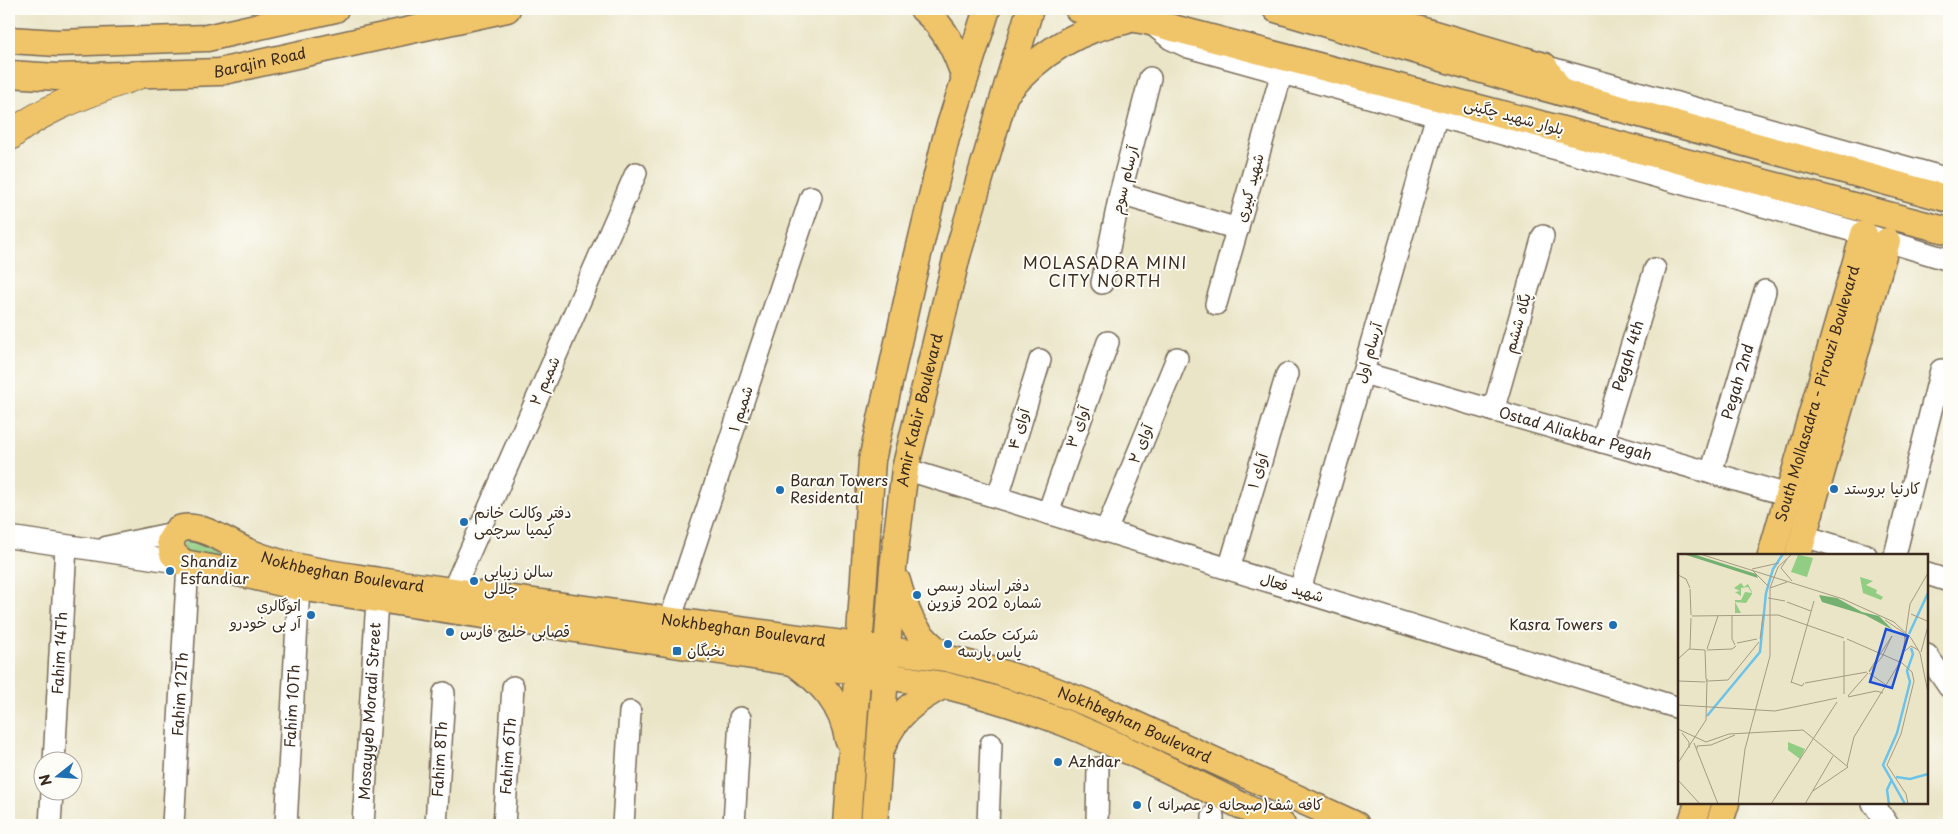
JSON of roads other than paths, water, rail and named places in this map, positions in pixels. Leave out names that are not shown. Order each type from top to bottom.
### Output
[{"type":"highway","points":[[9,137],[21,126],[78,98],[138,75]]},
{"type":"main road","points":[[9,40],[58,43],[207,38],[336,9]]},
{"type":"main road","name":"Barajin Road","points":[[9,74],[57,77],[219,72],[507,9]]},
{"type":"main road","points":[[923,9],[934,18],[948,36],[958,56],[965,78]]},
{"type":"main road","points":[[847,825],[872,460],[946,138],[987,9]]},
{"type":"main road","name":"Amir Kabir Boulevard","points":[[874,825],[892,568],[905,469],[957,256],[1030,9]]},
{"type":"main road","name":"بلوار شهید چگینی","points":[[1078,9],[1142,20],[1949,231]]},
{"type":"main road","points":[[1276,9],[1514,79],[1949,199]]},
{"type":"main road","points":[[1348,9],[1544,66],[1561,92]]},
{"type":"main road","points":[[1004,97],[1024,72],[1042,56],[1076,35],[1106,24],[1142,20]]},
{"type":"main road","points":[[1514,79],[1544,66]]},
{"type":"main road","name":"South Mollasadra - Pirouzi Boulevard","points":[[1772,554],[1801,499],[1876,237]]},
{"type":"main road","name":"South Mollasadra - Pirouzi Boulevard","points":[[1801,499],[1801,546]]},
{"type":"main road","name":"Nokhbeghan Boulevard","points":[[174,533],[186,526],[195,527],[251,553],[378,590],[794,662],[944,685],[984,695],[1080,729],[1282,825]]},
{"type":"main road","points":[[174,533],[170,541],[171,550],[176,558],[186,563]]},
{"type":"main road","name":"Nokhbeghan Boulevard","points":[[186,563],[300,587],[453,590],[946,658],[1043,686],[1090,704],[1356,825]]},
{"type":"main road","points":[[892,568],[908,616],[917,631],[928,644],[946,658]]},
{"type":"main road","points":[[794,662],[816,679],[834,701],[846,726],[852,749]]},
{"type":"main road","points":[[878,753],[887,734],[902,713],[921,696],[944,685]]},
{"type":"main road","points":[[852,749],[859,740],[866,739],[874,742],[878,753]]},
{"type":"main road","points":[[1691,825],[1698,804]]},
{"type":"main road","points":[[1719,825],[1726,804]]},
{"type":"street","points":[[1142,20],[1171,39],[1188,47],[1876,237],[1949,260]]},
{"type":"street","points":[[1544,66],[1949,179]]},
{"type":"street","name":"شهید کبیری","points":[[1216,304],[1282,72]]},
{"type":"street","name":"آرسام سوم","points":[[1102,283],[1120,194],[1150,78]]},
{"type":"street","name":"آرسام اول","points":[[1300,590],[1437,115]]},
{"type":"street","name":"شمیم ۲","points":[[453,590],[636,173]]},
{"type":"street","points":[[1120,194],[1238,229]]},
{"type":"street","name":"شمیم ۱","points":[[670,620],[811,197]]},
{"type":"street","name":"پگاه ششم","points":[[1493,411],[1543,236]]},
{"type":"street","name":"Pegah 4th","points":[[1602,442],[1655,269]]},
{"type":"street","name":"Pegah 2nd","points":[[1711,473],[1765,291]]},
{"type":"street","name":"آوای ۳","points":[[1048,513],[1108,342]]},
{"type":"street","name":"آوای ۲","points":[[1106,531],[1177,358]]},
{"type":"street","name":"آوای ۴","points":[[998,497],[1040,360]]},
{"type":"street","points":[[1895,554],[1941,370]]},
{"type":"street","name":"Ostad Aliakbar Pegah","points":[[1363,373],[1801,499]]},
{"type":"street","name":"آوای ۱","points":[[1229,568],[1287,374]]},
{"type":"street","name":"شهید فعال","points":[[905,469],[1678,708]]},
{"type":"street","points":[[90,550],[174,533]]},
{"type":"street","points":[[9,537],[186,563]]},
{"type":"street","name":"Fahim 14Th","points":[[55,752],[66,546]]},
{"type":"street","points":[[1801,546],[1859,554]]},
{"type":"street","name":"Fahim 12Th","points":[[173,825],[186,563]]},
{"type":"street","points":[[1928,574],[1949,581]]},
{"type":"street","name":"Fahim 10Th","points":[[286,825],[300,587]]},
{"type":"street","name":"Mosayyeb Moradi Street","points":[[363,825],[378,590]]},
{"type":"street","points":[[1928,656],[1949,687]]},
{"type":"street","name":"Fahim 6Th","points":[[504,825],[513,687]]},
{"type":"street","name":"Fahim 8Th","points":[[436,825],[444,693]]},
{"type":"street","points":[[623,825],[630,712]]},
{"type":"street","points":[[734,825],[740,718]]},
{"type":"street","points":[[988,825],[991,744]]},
{"type":"street","points":[[1097,825],[1098,768]]},
{"type":"street","points":[[50,825],[51,802]]},
{"type":"street","points":[[1874,804],[1888,825]]},
{"type":"place","name":"كارنيا بروستد","points":[[1834,489]]},
{"type":"place","name":"Baran Towers Residental","points":[[780,490]]},
{"type":"place","name":"دفتر وکالت خانم کیمیا سرچمی","points":[[464,522]]},
{"type":"place","name":"Shandiz Esfandiar","points":[[170,571]]},
{"type":"place","name":"سالن زیبایی جلالی","points":[[474,581]]},
{"type":"place","name":"دفتر اسناد رسمی شماره 202 قزوین","points":[[917,595]]},
{"type":"place","name":"اتوگالری آر بی خودرو","points":[[311,615]]},
{"type":"place","name":"Kasra Towers","points":[[1613,625]]},
{"type":"place","name":"قصابی خلیج فارس","points":[[450,632]]},
{"type":"place","name":"شرکت حکمت یاس پارسه","points":[[948,644]]},
{"type":"place","name":"نخبگان","points":[[677,651]]},
{"type":"place","name":"Azhdar","points":[[1058,762]]},
{"type":"place","name":"کافه شف(صبحانه و عصرانه )","points":[[1137,805]]},
{"type":"district","name":"MOLASADRA MINI CITY NORTH","points":[[1105,272]]}]
